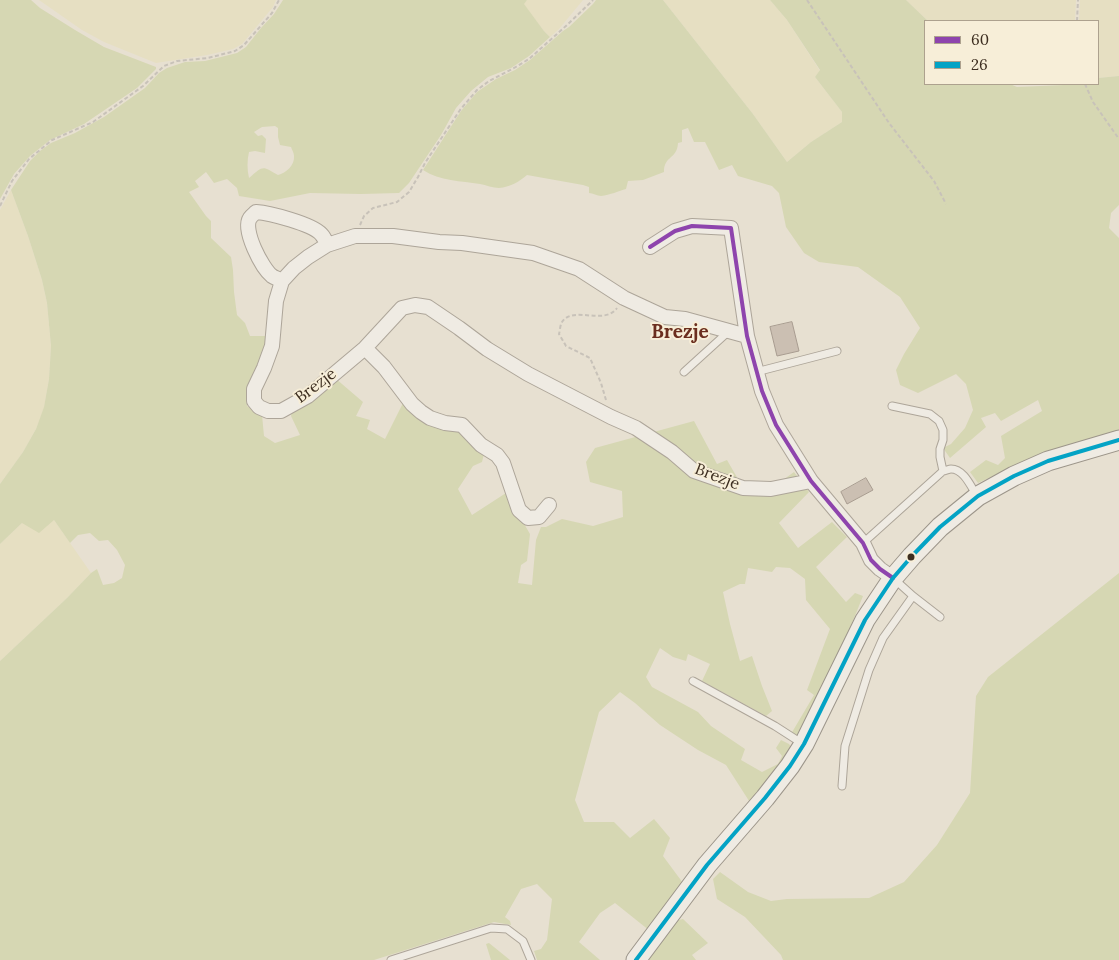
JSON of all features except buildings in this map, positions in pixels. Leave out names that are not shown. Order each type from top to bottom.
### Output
[{"type":"street","points":[[328,245],[321,234],[308,226],[266,212],[256,212],[250,218],[248,225],[249,233],[255,252],[271,275],[282,281],[308,257],[328,245],[355,236],[393,236],[462,243],[533,253],[579,269],[624,298],[666,317],[685,319],[747,336]]},
{"type":"street","points":[[650,247],[674,231],[692,226],[731,228],[747,336],[762,391],[776,425],[811,481],[863,543],[871,560],[893,578]]},
{"type":"street","name":"Brezje","points":[[282,281],[276,301],[272,346],[254,389],[254,401],[259,408],[268,411],[281,410],[308,396],[365,348],[402,308],[415,305],[428,307],[486,348],[528,374],[636,428],[672,452],[694,470],[743,488],[771,489],[811,481]]},
{"type":"street","points":[[365,348],[384,367],[412,404],[421,412],[430,418],[462,425],[481,445],[497,455],[503,463],[520,510],[528,518],[538,517],[548,505]]},
{"type":"street","points":[[636,960],[707,864],[770,792],[790,766],[804,744],[865,620],[893,578],[912,556],[940,527],[978,496],[1014,476],[1048,461],[1119,440]]},
{"type":"lane","points":[[684,372],[728,332]]},
{"type":"lane","points":[[756,372],[837,351]]},
{"type":"lane","points":[[892,406],[930,414],[939,421],[943,430],[940,457],[943,472]]},
{"type":"lane","points":[[863,543],[943,472],[950,469],[958,470],[978,496]]},
{"type":"lane","points":[[893,578],[940,617]]},
{"type":"lane","points":[[842,786],[845,746],[869,670],[883,638],[913,596]]},
{"type":"lane","points":[[693,682],[775,726],[804,744]]},
{"type":"lane","points":[[391,960],[491,928],[507,929],[523,941],[530,960]]},
{"type":"path","points":[[0,206],[12,181],[29,159],[52,140],[93,122],[143,86],[164,66],[177,61],[208,58],[235,51],[244,45],[272,13],[279,0]]},
{"type":"path","points":[[355,236],[364,216],[373,208],[397,202],[409,192],[440,140],[476,90],[529,58],[593,0]]},
{"type":"path","points":[[807,0],[889,122],[934,181],[946,204]]},
{"type":"path","points":[[1077,20],[1078,0]]},
{"type":"path","points":[[1085,85],[1093,102],[1119,139]]},
{"type":"path","points":[[611,416],[601,383],[590,358],[566,346],[559,334],[562,322],[572,315],[599,316],[614,312],[624,298]]},
{"type":"shaded area","points":[[39,0],[276,0],[273,7],[242,44],[233,49],[156,63],[104,42],[82,30]]},
{"type":"shaded area","points":[[527,0],[583,0],[550,37],[523,4]]},
{"type":"shaded area","points":[[663,0],[770,0],[787,20],[820,71],[815,77],[842,112],[842,122],[811,142],[787,162],[753,114]]},
{"type":"shaded area","points":[[906,0],[1076,0],[1075,20],[927,20]]},
{"type":"shaded area","points":[[1080,0],[1119,0],[1119,76],[1099,78],[1099,20],[1079,20]]},
{"type":"shaded area","points":[[11,190],[42,280],[47,303],[51,346],[49,379],[44,408],[36,429],[23,452],[0,484],[0,210]]},
{"type":"shaded area","points":[[54,520],[91,573],[0,661],[0,544],[22,523]]},
{"type":"green space","points":[[0,0],[31,0],[40,8],[104,47],[156,67],[156,69],[137,88],[84,124],[50,140],[30,156],[14,174],[0,199]]},
{"type":"green space","points":[[283,0],[527,0],[524,4],[550,37],[529,56],[511,68],[488,77],[471,91],[456,108],[441,135],[409,183],[399,193],[310,193],[270,201],[239,196],[237,188],[227,179],[214,183],[206,172],[195,181],[199,187],[189,192],[211,221],[211,238],[231,257],[237,315],[245,323],[250,336],[268,336],[246,397],[247,406],[262,415],[264,436],[275,443],[300,435],[291,416],[293,408],[335,378],[363,402],[356,416],[370,420],[367,429],[385,439],[404,401],[457,429],[484,454],[482,462],[473,466],[458,489],[472,515],[506,493],[530,534],[527,561],[521,565],[518,583],[532,585],[536,540],[541,527],[546,527],[562,519],[593,526],[623,517],[622,491],[590,482],[586,462],[595,448],[694,421],[717,464],[727,460],[746,493],[762,495],[794,472],[809,492],[779,523],[798,548],[832,522],[847,537],[816,567],[846,602],[855,593],[863,596],[842,648],[803,732],[796,737],[791,734],[814,695],[807,690],[830,629],[806,600],[805,579],[790,568],[776,567],[772,572],[748,568],[745,584],[740,584],[723,592],[740,661],[752,656],[772,711],[766,716],[702,681],[710,664],[688,654],[686,661],[673,657],[660,648],[646,677],[652,687],[698,712],[711,726],[745,749],[741,760],[762,772],[778,764],[782,756],[776,748],[781,740],[789,744],[793,750],[751,804],[726,765],[698,750],[660,725],[620,692],[599,712],[575,800],[584,822],[614,822],[630,838],[654,819],[670,838],[663,856],[683,883],[650,931],[615,903],[600,913],[579,942],[600,960],[537,960],[534,951],[541,949],[547,940],[552,899],[537,884],[521,889],[505,917],[510,921],[511,925],[494,922],[374,960],[0,960],[0,661],[91,573],[97,569],[103,585],[114,583],[122,578],[125,565],[117,550],[108,540],[99,541],[90,533],[78,535],[70,543],[54,520],[39,533],[22,523],[0,544],[0,484],[23,452],[36,429],[44,407],[49,379],[51,346],[47,303],[42,280],[11,190],[30,161],[51,143],[75,133],[104,117],[145,88],[159,73],[167,68],[185,62],[205,61],[237,53],[246,47],[274,14]],"holes":[[[275,126],[278,128],[280,145],[291,147],[294,155],[291,165],[287,170],[278,175],[263,168],[249,178],[249,152],[265,153],[266,139],[254,132],[262,127]]]},
{"type":"green space","points":[[596,0],[663,0],[753,114],[787,162],[811,142],[842,122],[842,112],[815,77],[820,70],[787,20],[770,0],[906,0],[927,20],[924,20],[924,85],[1012,85],[1017,87],[1099,85],[1099,78],[1119,76],[1119,205],[1111,213],[1109,228],[1119,238],[1119,432],[1006,470],[978,483],[970,472],[986,460],[998,465],[1005,458],[1001,436],[1042,411],[1038,400],[1001,421],[995,413],[981,418],[986,427],[950,458],[943,448],[951,444],[965,428],[973,410],[966,384],[956,374],[918,393],[900,385],[896,370],[920,328],[900,297],[858,267],[819,262],[804,253],[786,227],[779,193],[772,186],[738,176],[732,165],[719,170],[705,142],[694,142],[688,128],[682,130],[682,142],[678,143],[675,152],[666,163],[664,172],[643,180],[628,181],[626,189],[600,196],[589,193],[589,187],[583,185],[527,175],[507,187],[494,188],[443,178],[423,170],[461,111],[477,92],[530,60]]},
{"type":"green space","points":[[1119,573],[1119,960],[783,960],[781,955],[745,917],[717,899],[713,879],[720,872],[748,892],[771,901],[787,899],[869,898],[904,882],[937,845],[970,793],[976,696],[988,677]]},
{"type":"green space","points":[[683,919],[708,943],[692,955],[696,960],[647,960],[675,921]]},
{"type":"green space","points":[[489,943],[510,960],[491,960],[486,944]]},
{"type":"transit line","name":"60","points":[[650,247],[675,231],[692,226],[731,228],[747,336],[762,391],[776,425],[811,481],[863,543],[871,560],[893,578]]},
{"type":"transit line","name":"26","points":[[636,960],[707,865],[790,766],[804,744],[865,620],[893,578],[912,556],[940,527],[978,496],[1014,476],[1048,461],[1119,440]]},
{"type":"district","name":"Brezje","points":[[680,333]]}]
